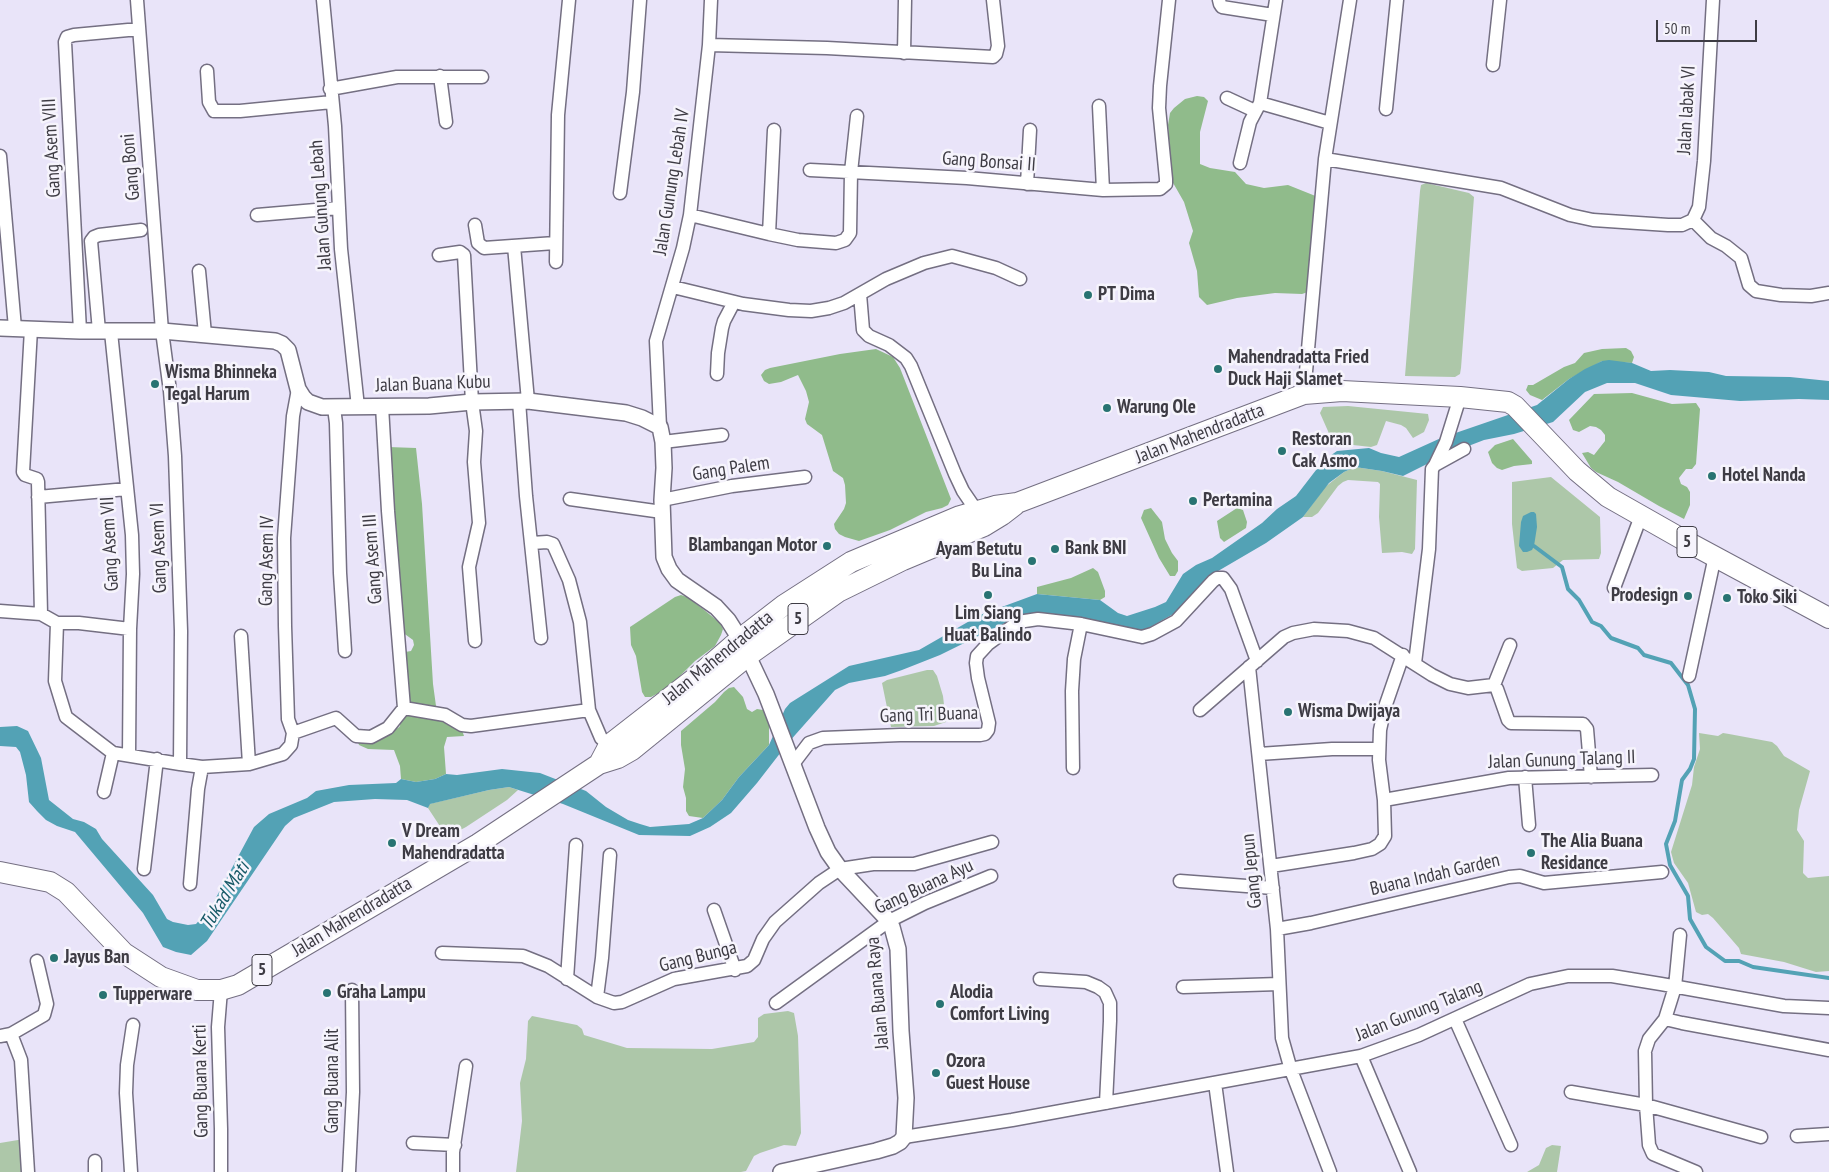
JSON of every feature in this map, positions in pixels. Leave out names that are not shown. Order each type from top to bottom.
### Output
[{"type":"highway","name":"Jalan Mahendradatta","points":[[0,872],[50,882],[66,892],[124,953],[161,977],[197,990],[221,990],[238,985],[469,849],[594,767],[618,758],[640,745],[744,647],[784,605],[852,562],[976,510],[1017,503],[1304,394],[1342,391],[1457,406],[1508,402],[1515,406],[1585,479],[1608,497],[1829,618]]},
{"type":"highway","name":"Jalan Mahendradatta","points":[[594,767],[609,745],[695,678],[744,647],[838,592],[903,560],[984,526],[1017,503]]},
{"type":"street","name":"Gang Boni","points":[[136,0],[162,331]]},
{"type":"street","name":"Jalan Gunung Lebah","points":[[323,0],[336,144],[341,248],[358,407]]},
{"type":"street","points":[[556,262],[558,115],[569,0]]},
{"type":"street","points":[[620,192],[633,92],[640,0]]},
{"type":"street","name":"Jalan Gunung Lebah IV","points":[[661,434],[656,341],[673,287],[690,214],[710,45],[711,0]]},
{"type":"street","points":[[904,53],[905,0]]},
{"type":"street","points":[[710,45],[827,48],[993,57],[998,46],[993,0]]},
{"type":"street","name":"Gang Bonsai II","points":[[810,170],[967,178],[1102,190],[1155,190],[1164,187],[1166,179],[1159,108],[1169,0]]},
{"type":"street","points":[[1219,0],[1222,7],[1273,15]]},
{"type":"street","points":[[1240,163],[1250,122],[1258,107],[1276,0]]},
{"type":"street","points":[[1304,394],[1325,160],[1350,0]]},
{"type":"street","points":[[1386,109],[1397,0]]},
{"type":"street","points":[[1493,65],[1500,0]]},
{"type":"street","name":"Jalan labak VI","points":[[1692,220],[1699,207],[1704,161],[1713,0]]},
{"type":"street","name":"Gang Asem VIII","points":[[80,331],[65,42],[67,37],[74,35],[139,29]]},
{"type":"street","points":[[207,71],[209,102],[214,111],[240,111],[332,102]]},
{"type":"street","points":[[440,76],[446,122]]},
{"type":"street","points":[[330,89],[397,78],[482,77]]},
{"type":"street","points":[[1227,98],[1330,123]]},
{"type":"street","points":[[1099,106],[1102,190]]},
{"type":"street","points":[[690,214],[769,234],[818,242],[836,243],[846,240],[850,233],[852,172],[857,116]]},
{"type":"street","points":[[769,234],[774,130]]},
{"type":"street","points":[[1027,184],[1030,130]]},
{"type":"street","points":[[0,156],[8,328],[105,332],[162,331],[275,341],[282,344],[290,355],[298,389]]},
{"type":"street","points":[[1325,160],[1501,188],[1570,215],[1593,220],[1668,226],[1682,225],[1692,220],[1711,238],[1726,246],[1741,258],[1749,284],[1756,291],[1775,295],[1812,296],[1829,293]]},
{"type":"street","points":[[257,215],[339,208]]},
{"type":"street","points":[[476,226],[480,247],[490,248],[555,243]]},
{"type":"street","name":"Gang Asem VII","points":[[129,754],[130,629],[133,574],[132,535],[91,241],[99,235],[141,230]]},
{"type":"street","points":[[514,246],[524,401],[526,496],[541,638]]},
{"type":"street","points":[[439,255],[460,252],[464,255],[472,402],[476,431],[474,462],[479,523],[469,567],[475,641]]},
{"type":"street","points":[[673,287],[734,302],[789,310],[811,311],[829,308],[860,294],[886,279],[924,263],[952,256],[996,268],[1020,279]]},
{"type":"street","points":[[199,271],[205,334]]},
{"type":"street","points":[[860,294],[863,330],[868,336],[899,350],[912,366],[955,474],[963,491],[976,510]]},
{"type":"street","points":[[717,374],[718,353],[724,321],[734,302]]},
{"type":"street","points":[[31,329],[23,472],[25,475],[37,479],[41,614]]},
{"type":"street","name":"Gang Asem VI","points":[[162,331],[170,391],[175,456],[181,624],[180,764]]},
{"type":"street","name":"Jalan Buana Kubu","points":[[298,389],[308,402],[322,408],[429,406],[472,402],[524,401],[626,414],[642,418],[661,434]]},
{"type":"street","name":"Gang Asem IV","points":[[293,733],[289,723],[288,711],[284,538],[293,416],[298,389]]},
{"type":"street","name":"Gang Asem III","points":[[382,406],[388,511],[404,708]]},
{"type":"street","points":[[1415,663],[1429,550],[1432,469],[1437,462],[1457,406]]},
{"type":"street","name":"Gang Asem III","points":[[334,408],[345,651]]},
{"type":"street","points":[[722,434],[661,434],[664,468],[662,506],[664,557],[669,569],[678,580],[716,607],[728,620],[744,647]]},
{"type":"street","points":[[1437,462],[1464,449]]},
{"type":"street","name":"Gang Palem","points":[[570,499],[662,506],[732,486],[805,477]]},
{"type":"street","points":[[38,497],[127,489]]},
{"type":"street","points":[[1614,588],[1641,516]]},
{"type":"street","points":[[532,543],[547,542],[552,544],[572,589],[580,622],[589,710],[601,738],[609,745]]},
{"type":"street","points":[[1689,676],[1714,556]]},
{"type":"street","name":"Gang Tri Buana","points":[[792,761],[809,743],[823,738],[985,734],[988,730],[988,723],[978,678],[976,664],[978,656],[988,644],[1018,622],[1038,619],[1080,624],[1142,637],[1152,634],[1176,621],[1217,578],[1226,580],[1231,589],[1253,664]]},
{"type":"street","points":[[0,611],[41,614],[57,623],[80,623],[130,629]]},
{"type":"street","points":[[57,623],[55,681],[66,717],[113,753],[129,754],[202,768],[249,764],[283,754],[291,745],[293,733],[336,718],[356,736],[371,737],[388,728],[404,708],[445,715],[462,725],[471,726],[589,710]]},
{"type":"street","points":[[1073,768],[1072,691],[1074,659],[1080,624]]},
{"type":"street","points":[[1200,710],[1284,637],[1293,633],[1314,629],[1342,630],[1374,638],[1432,675],[1460,688],[1494,685]]},
{"type":"street","points":[[240,636],[249,764]]},
{"type":"street","points":[[1494,685],[1510,645]]},
{"type":"street","name":"Jalan Buana Raya","points":[[744,647],[828,852],[840,869],[889,921],[892,927],[898,949],[906,1098],[904,1136]]},
{"type":"street","points":[[1271,866],[1354,853],[1372,849],[1380,844],[1384,836],[1384,800],[1379,749],[1380,730],[1385,708],[1403,655]]},
{"type":"street","name":"Gang Jepun","points":[[1253,664],[1259,754],[1277,929],[1278,984],[1282,1038],[1291,1070],[1330,1172]]},
{"type":"street","points":[[1494,685],[1497,688],[1508,720],[1511,723],[1585,725],[1592,776]]},
{"type":"street","points":[[1259,754],[1332,749],[1379,749]]},
{"type":"street","points":[[104,792],[113,753]]},
{"type":"street","points":[[144,870],[157,759]]},
{"type":"street","points":[[190,884],[198,789],[202,768]]},
{"type":"street","name":"Jalan Gunung Talang II","points":[[1384,800],[1493,780],[1525,777],[1652,775]]},
{"type":"street","points":[[1525,777],[1529,825]]},
{"type":"street","name":"Gang Bunga","points":[[442,952],[523,956],[548,966],[597,997],[614,1003],[622,1002],[674,979],[735,970],[746,966],[754,960],[763,939],[775,922],[819,883],[840,869],[873,864],[914,864],[992,842]]},
{"type":"street","points":[[567,978],[576,844]]},
{"type":"street","points":[[597,997],[610,855]]},
{"type":"street","name":"Buana Indah Garden","points":[[1277,929],[1312,923],[1508,877],[1520,876],[1544,883],[1662,872]]},
{"type":"street","name":"Gang Buana Ayu","points":[[776,1003],[889,921],[925,903],[991,876]]},
{"type":"street","points":[[1180,881],[1272,888]]},
{"type":"street","points":[[714,910],[735,970]]},
{"type":"street","points":[[1680,935],[1675,987],[1665,1019],[1649,1039],[1645,1051],[1646,1105],[1649,1145],[1652,1154],[1696,1172]]},
{"type":"street","points":[[28,1172],[21,1060],[6,1035],[44,1014],[46,1009],[38,961]]},
{"type":"street","name":"Jalan Gunung Talang","points":[[904,1136],[1012,1120],[1361,1056],[1394,1045],[1530,984],[1568,976],[1612,976],[1784,1006],[1829,1008]]},
{"type":"street","points":[[1040,979],[1086,982],[1105,992],[1110,1003],[1106,1102]]},
{"type":"street","points":[[1183,987],[1278,984]]},
{"type":"street","name":"Gang Buana Kerti","points":[[221,990],[218,1027],[221,1172]]},
{"type":"street","name":"Gang Buana Alit","points":[[349,1172],[353,1092],[352,990]]},
{"type":"street","points":[[1455,1019],[1511,1145]]},
{"type":"street","points":[[1665,1019],[1829,1050]]},
{"type":"street","points":[[131,1172],[126,1093],[127,1065],[133,1025]]},
{"type":"street","points":[[1361,1056],[1410,1172]]},
{"type":"street","points":[[453,1172],[466,1066]]},
{"type":"street","points":[[1215,1084],[1227,1172]]},
{"type":"street","points":[[1571,1092],[1646,1105],[1761,1137]]},
{"type":"street","points":[[1797,1136],[1829,1134]]},
{"type":"street","points":[[781,1172],[818,1168],[893,1146],[900,1142],[904,1136]]},
{"type":"street","points":[[413,1142],[455,1145]]},
{"type":"green space","points":[[1197,96],[1204,97],[1208,101],[1200,132],[1200,164],[1210,168],[1235,172],[1246,184],[1264,188],[1288,185],[1318,197],[1308,292],[1302,294],[1275,293],[1237,298],[1207,305],[1199,297],[1197,271],[1189,243],[1193,231],[1184,202],[1172,181],[1168,125],[1170,113],[1174,108],[1185,99]]},
{"type":"green space","points":[[1426,183],[1469,193],[1474,197],[1461,368],[1460,374],[1455,377],[1405,376],[1420,191],[1421,185]]},
{"type":"green space","points":[[1626,348],[1631,351],[1634,357],[1632,363],[1602,361],[1569,379],[1542,400],[1530,395],[1526,390],[1528,385],[1533,385],[1564,367],[1575,363],[1584,353],[1602,349]]},
{"type":"green space","points":[[876,349],[893,357],[900,368],[951,499],[948,505],[942,508],[926,512],[890,530],[859,541],[839,534],[835,529],[834,524],[846,503],[845,485],[843,478],[833,471],[822,435],[807,424],[805,419],[809,402],[798,375],[781,382],[769,384],[764,381],[761,375],[770,368]]},
{"type":"green space","points":[[1632,393],[1672,404],[1696,403],[1700,409],[1696,464],[1692,469],[1686,469],[1679,478],[1681,484],[1687,487],[1690,492],[1690,505],[1684,519],[1618,482],[1596,472],[1591,468],[1582,453],[1588,452],[1594,455],[1605,441],[1605,435],[1596,427],[1590,426],[1579,432],[1573,430],[1569,420],[1594,394]]},
{"type":"green space","points":[[1348,406],[1428,414],[1429,420],[1424,432],[1413,438],[1406,428],[1386,421],[1377,445],[1371,447],[1353,445],[1335,447],[1320,413],[1323,407]]},
{"type":"green space","points":[[1513,439],[1532,461],[1532,464],[1514,466],[1502,470],[1497,468],[1492,463],[1488,452],[1495,445]]},
{"type":"green space","points":[[388,447],[416,448],[422,504],[436,706],[446,724],[462,730],[464,736],[447,737],[444,747],[446,774],[435,779],[416,782],[401,779],[400,766],[394,750],[368,749],[359,745],[356,736],[398,728],[400,726],[405,652],[411,651],[414,645],[413,640],[402,632]]},
{"type":"green space","points":[[1355,467],[1382,471],[1417,480],[1415,549],[1412,554],[1402,552],[1382,553],[1379,517],[1380,484],[1378,482],[1348,480],[1343,482],[1318,513],[1312,517],[1303,517],[1325,487],[1344,472]]},
{"type":"green space","points":[[1551,477],[1600,517],[1601,553],[1599,559],[1563,560],[1553,568],[1522,571],[1517,568],[1512,524],[1512,482]]},
{"type":"green space","points":[[1151,508],[1162,522],[1165,539],[1178,561],[1178,571],[1175,576],[1170,576],[1159,558],[1141,518],[1144,510]]},
{"type":"green space","points":[[1237,508],[1243,510],[1247,522],[1246,528],[1224,542],[1220,538],[1217,521]]},
{"type":"green space","points":[[1093,568],[1098,572],[1105,591],[1105,597],[1100,600],[1037,594],[1037,587],[1071,578]]},
{"type":"green space","points":[[681,595],[687,597],[720,623],[723,629],[721,635],[715,646],[695,661],[668,688],[651,697],[645,697],[642,692],[636,656],[631,645],[630,627]]},
{"type":"green space","points":[[933,670],[937,676],[943,696],[946,722],[934,726],[891,727],[882,683]]},
{"type":"green space","points":[[734,687],[743,697],[747,709],[752,712],[757,709],[763,710],[769,721],[769,745],[739,777],[722,800],[703,818],[689,816],[686,811],[686,798],[683,787],[685,769],[681,731],[724,692]]},
{"type":"green space","points":[[1699,733],[1718,736],[1723,733],[1772,742],[1784,756],[1810,771],[1799,810],[1797,830],[1804,841],[1803,873],[1808,878],[1829,876],[1829,971],[1816,972],[1784,962],[1741,954],[1739,948],[1713,918],[1708,914],[1702,915],[1696,912],[1688,883],[1674,863],[1671,852],[1692,785],[1694,767],[1700,749]]},
{"type":"green space","points":[[509,787],[518,790],[507,800],[447,837],[428,808],[429,804]]},
{"type":"green space","points":[[788,1011],[794,1013],[798,1036],[801,1133],[796,1146],[784,1145],[760,1153],[754,1156],[746,1171],[741,1172],[516,1172],[522,1121],[520,1083],[526,1059],[528,1021],[532,1016],[577,1025],[582,1029],[584,1035],[627,1048],[712,1049],[754,1042],[758,1037],[758,1018],[764,1014]]},
{"type":"green space","points":[[24,1139],[26,1172],[0,1172],[0,1143]]},
{"type":"green space","points":[[1552,1145],[1561,1146],[1557,1172],[1527,1172],[1539,1165],[1546,1148]]},
{"type":"water","name":"Tukad Mati","points":[[1602,361],[1632,363],[1651,371],[1709,372],[1726,376],[1790,377],[1829,381],[1829,400],[1740,401],[1671,395],[1635,383],[1607,383],[1585,392],[1553,422],[1514,434],[1484,440],[1445,455],[1403,476],[1355,467],[1344,472],[1329,483],[1303,517],[1266,543],[1213,574],[1175,613],[1147,629],[1141,630],[1084,618],[1046,613],[1019,616],[940,655],[885,676],[849,683],[835,690],[788,743],[731,813],[710,827],[690,836],[639,835],[563,804],[509,787],[430,804],[428,808],[407,800],[375,799],[334,802],[294,818],[285,826],[207,941],[191,955],[163,947],[143,913],[75,832],[46,820],[37,811],[29,802],[26,775],[20,752],[16,747],[0,746],[0,727],[17,726],[28,731],[41,758],[49,800],[73,819],[84,822],[96,829],[102,839],[153,895],[167,919],[188,925],[196,924],[211,907],[254,827],[269,814],[307,798],[316,791],[349,785],[396,783],[401,779],[416,782],[435,779],[446,774],[457,775],[502,769],[540,773],[586,791],[606,807],[628,820],[650,827],[689,824],[703,818],[722,800],[739,777],[769,745],[785,709],[790,703],[849,666],[919,650],[980,615],[1037,594],[1100,600],[1118,613],[1127,616],[1155,607],[1166,602],[1183,574],[1196,565],[1212,558],[1262,523],[1277,509],[1296,496],[1323,461],[1337,451],[1369,448],[1399,457],[1441,438],[1537,405],[1569,379],[1585,369]]},
{"type":"water","points":[[1531,512],[1536,514],[1537,527],[1534,546],[1532,550],[1523,552],[1519,546],[1521,522],[1523,516]]},
{"type":"waterway","points":[[1534,546],[1562,567],[1568,589],[1579,600],[1592,622],[1601,626],[1611,638],[1638,648],[1644,655],[1671,663],[1688,685],[1695,709],[1694,759],[1682,780],[1675,821],[1666,844],[1670,865],[1688,896],[1690,919],[1706,947],[1725,961],[1739,961],[1753,967],[1829,978]]},
{"type":"place","name":"PT Dima","points":[[1088,295]]},
{"type":"place","name":"Mahendradatta Fried Duck Haji Slamet","points":[[1218,369]]},
{"type":"place","name":"Wisma Bhinneka Tegal Harum","points":[[155,384]]},
{"type":"place","name":"Warung Ole","points":[[1107,408]]},
{"type":"place","name":"Restoran Cak Asmo","points":[[1282,451]]},
{"type":"place","name":"Hotel Nanda","points":[[1712,476]]},
{"type":"place","name":"Pertamina","points":[[1193,501]]},
{"type":"place","name":"Blambangan Motor","points":[[827,546]]},
{"type":"place","name":"Bank BNI","points":[[1055,549]]},
{"type":"place","name":"Ayam Betutu Bu Lina","points":[[1032,561]]},
{"type":"place","name":"Lim Siang Huat Balindo","points":[[988,595]]},
{"type":"place","name":"Prodesign","points":[[1688,596]]},
{"type":"place","name":"Toko Siki","points":[[1727,598]]},
{"type":"place","name":"Wisma Dwijaya","points":[[1288,712]]},
{"type":"place","name":"V Dream Mahendradatta","points":[[392,843]]},
{"type":"place","name":"The Alia Buana Residance","points":[[1531,853]]},
{"type":"place","name":"Jayus Ban","points":[[54,958]]},
{"type":"place","name":"Graha Lampu","points":[[327,993]]},
{"type":"place","name":"Tupperware","points":[[103,995]]},
{"type":"place","name":"Alodia Comfort Living","points":[[940,1004]]},
{"type":"place","name":"Ozora Guest House","points":[[936,1073]]}]
